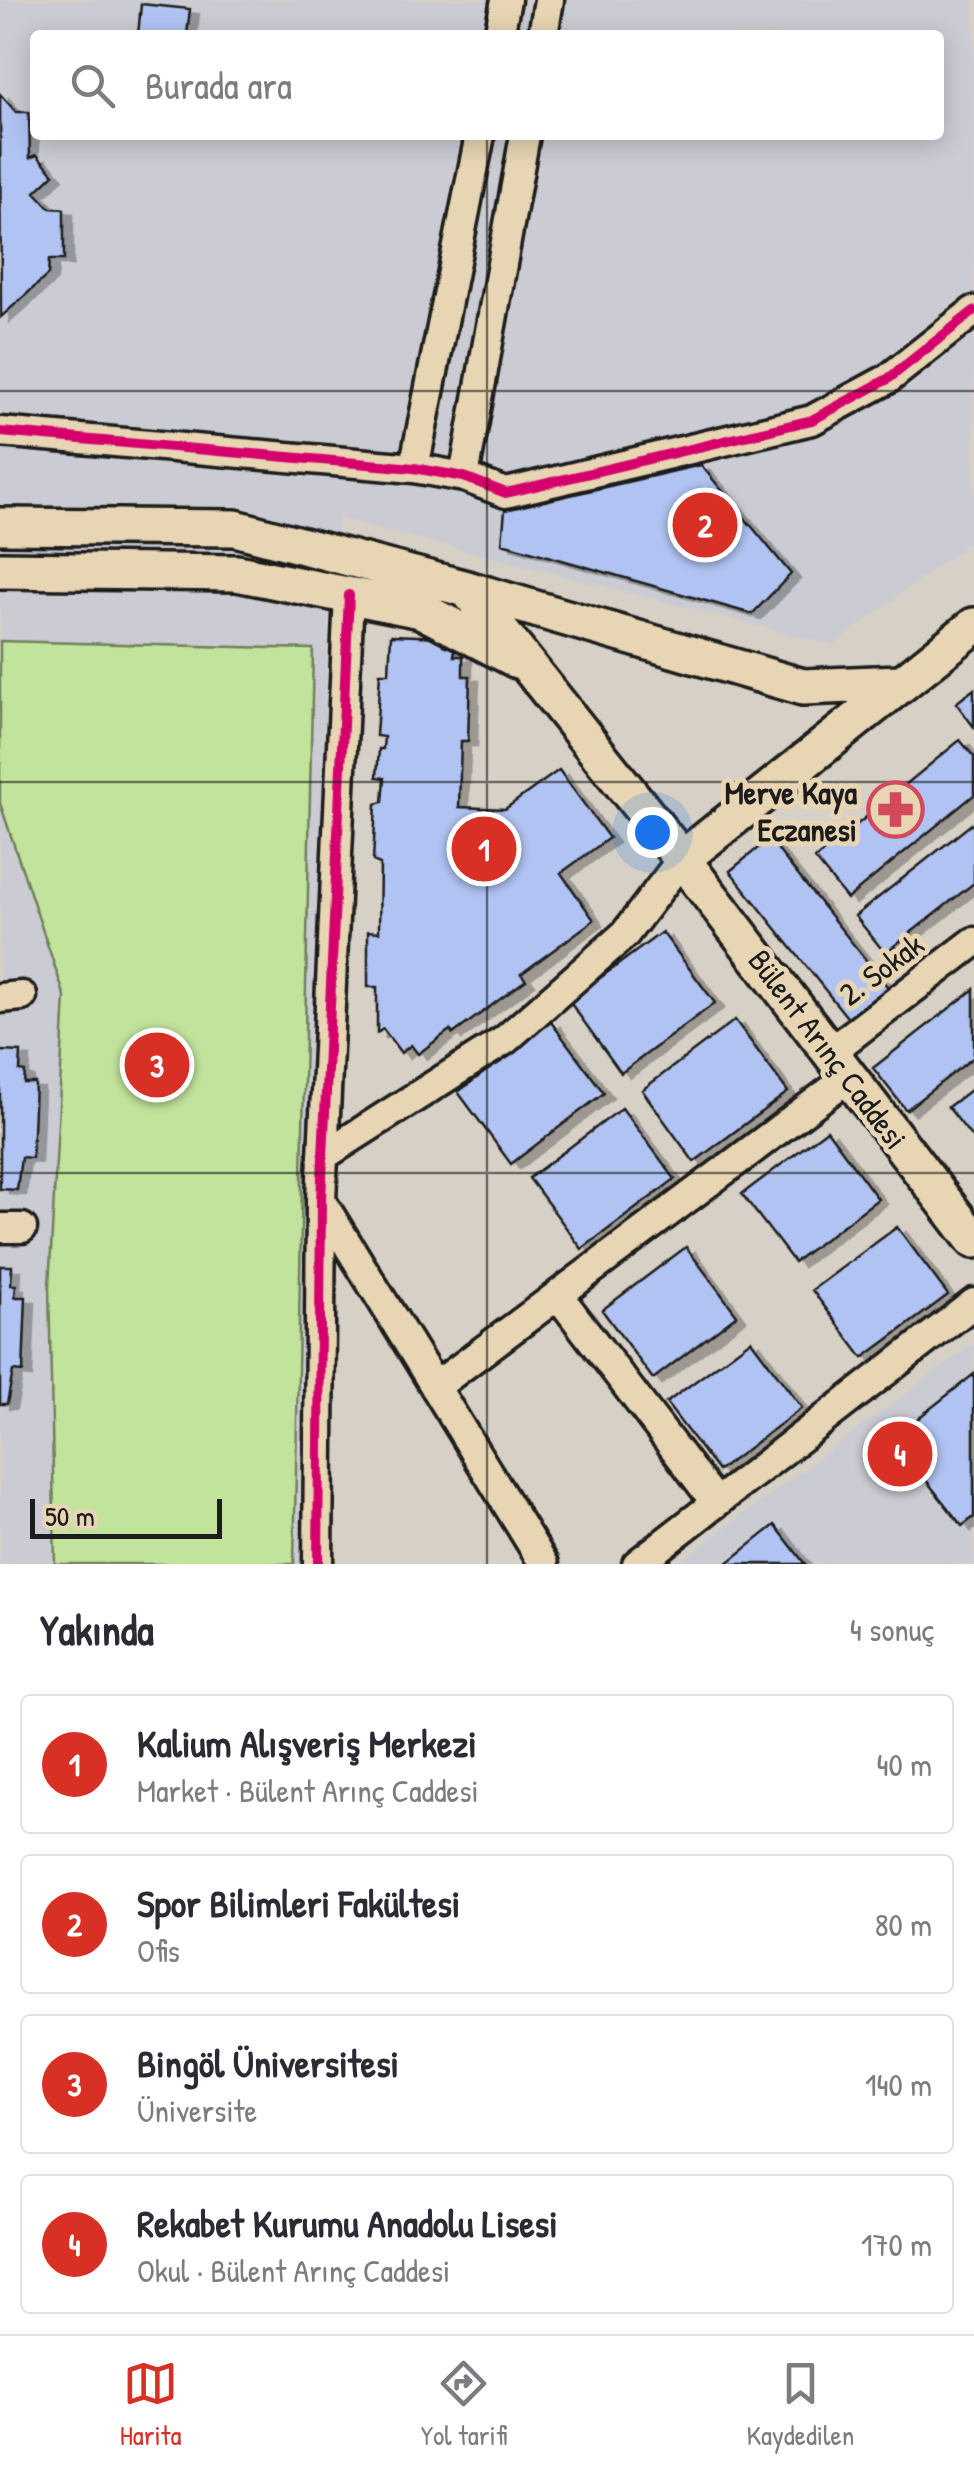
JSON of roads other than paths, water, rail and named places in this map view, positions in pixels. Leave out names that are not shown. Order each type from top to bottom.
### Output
[{"type":"street","points":[[500,30],[506,0]]},
{"type":"street","points":[[544,30],[549,0]]},
{"type":"street","points":[[414,468],[479,140]]},
{"type":"street","points":[[464,477],[524,140]]},
{"type":"street","points":[[0,432],[414,468],[464,477],[506,493],[812,420],[888,379],[974,311]]},
{"type":"street","points":[[0,526],[235,528],[467,589],[803,687],[900,683]]},
{"type":"street","points":[[0,570],[237,573],[421,610],[526,665]]},
{"type":"street","name":"Bülent Arınç Caddesi","points":[[467,589],[682,859],[974,1240]]},
{"type":"street","points":[[318,1564],[320,1200],[349,596]]},
{"type":"street","points":[[323,1156],[505,1040],[625,934],[682,859],[974,626]]},
{"type":"street","name":"2. Sokak","points":[[435,1387],[558,1295],[840,1064],[974,942]]},
{"type":"street","points":[[320,1200],[544,1564]]},
{"type":"street","points":[[558,1295],[716,1503]]},
{"type":"street","points":[[637,1564],[974,1302]]},
{"type":"place","name":"Spor Bilimleri Fakültesi","points":[[705,525]]},
{"type":"place","name":"Merve Kaya Eczanesi","points":[[896,810]]},
{"type":"place","name":"Kalium Alışveriş Merkezi","points":[[484,849]]},
{"type":"place","name":"Bingöl Üniversitesi","points":[[157,1065]]},
{"type":"place","name":"Rekabet Kurumu Anadolu Lisesi","points":[[900,1454]]}]
